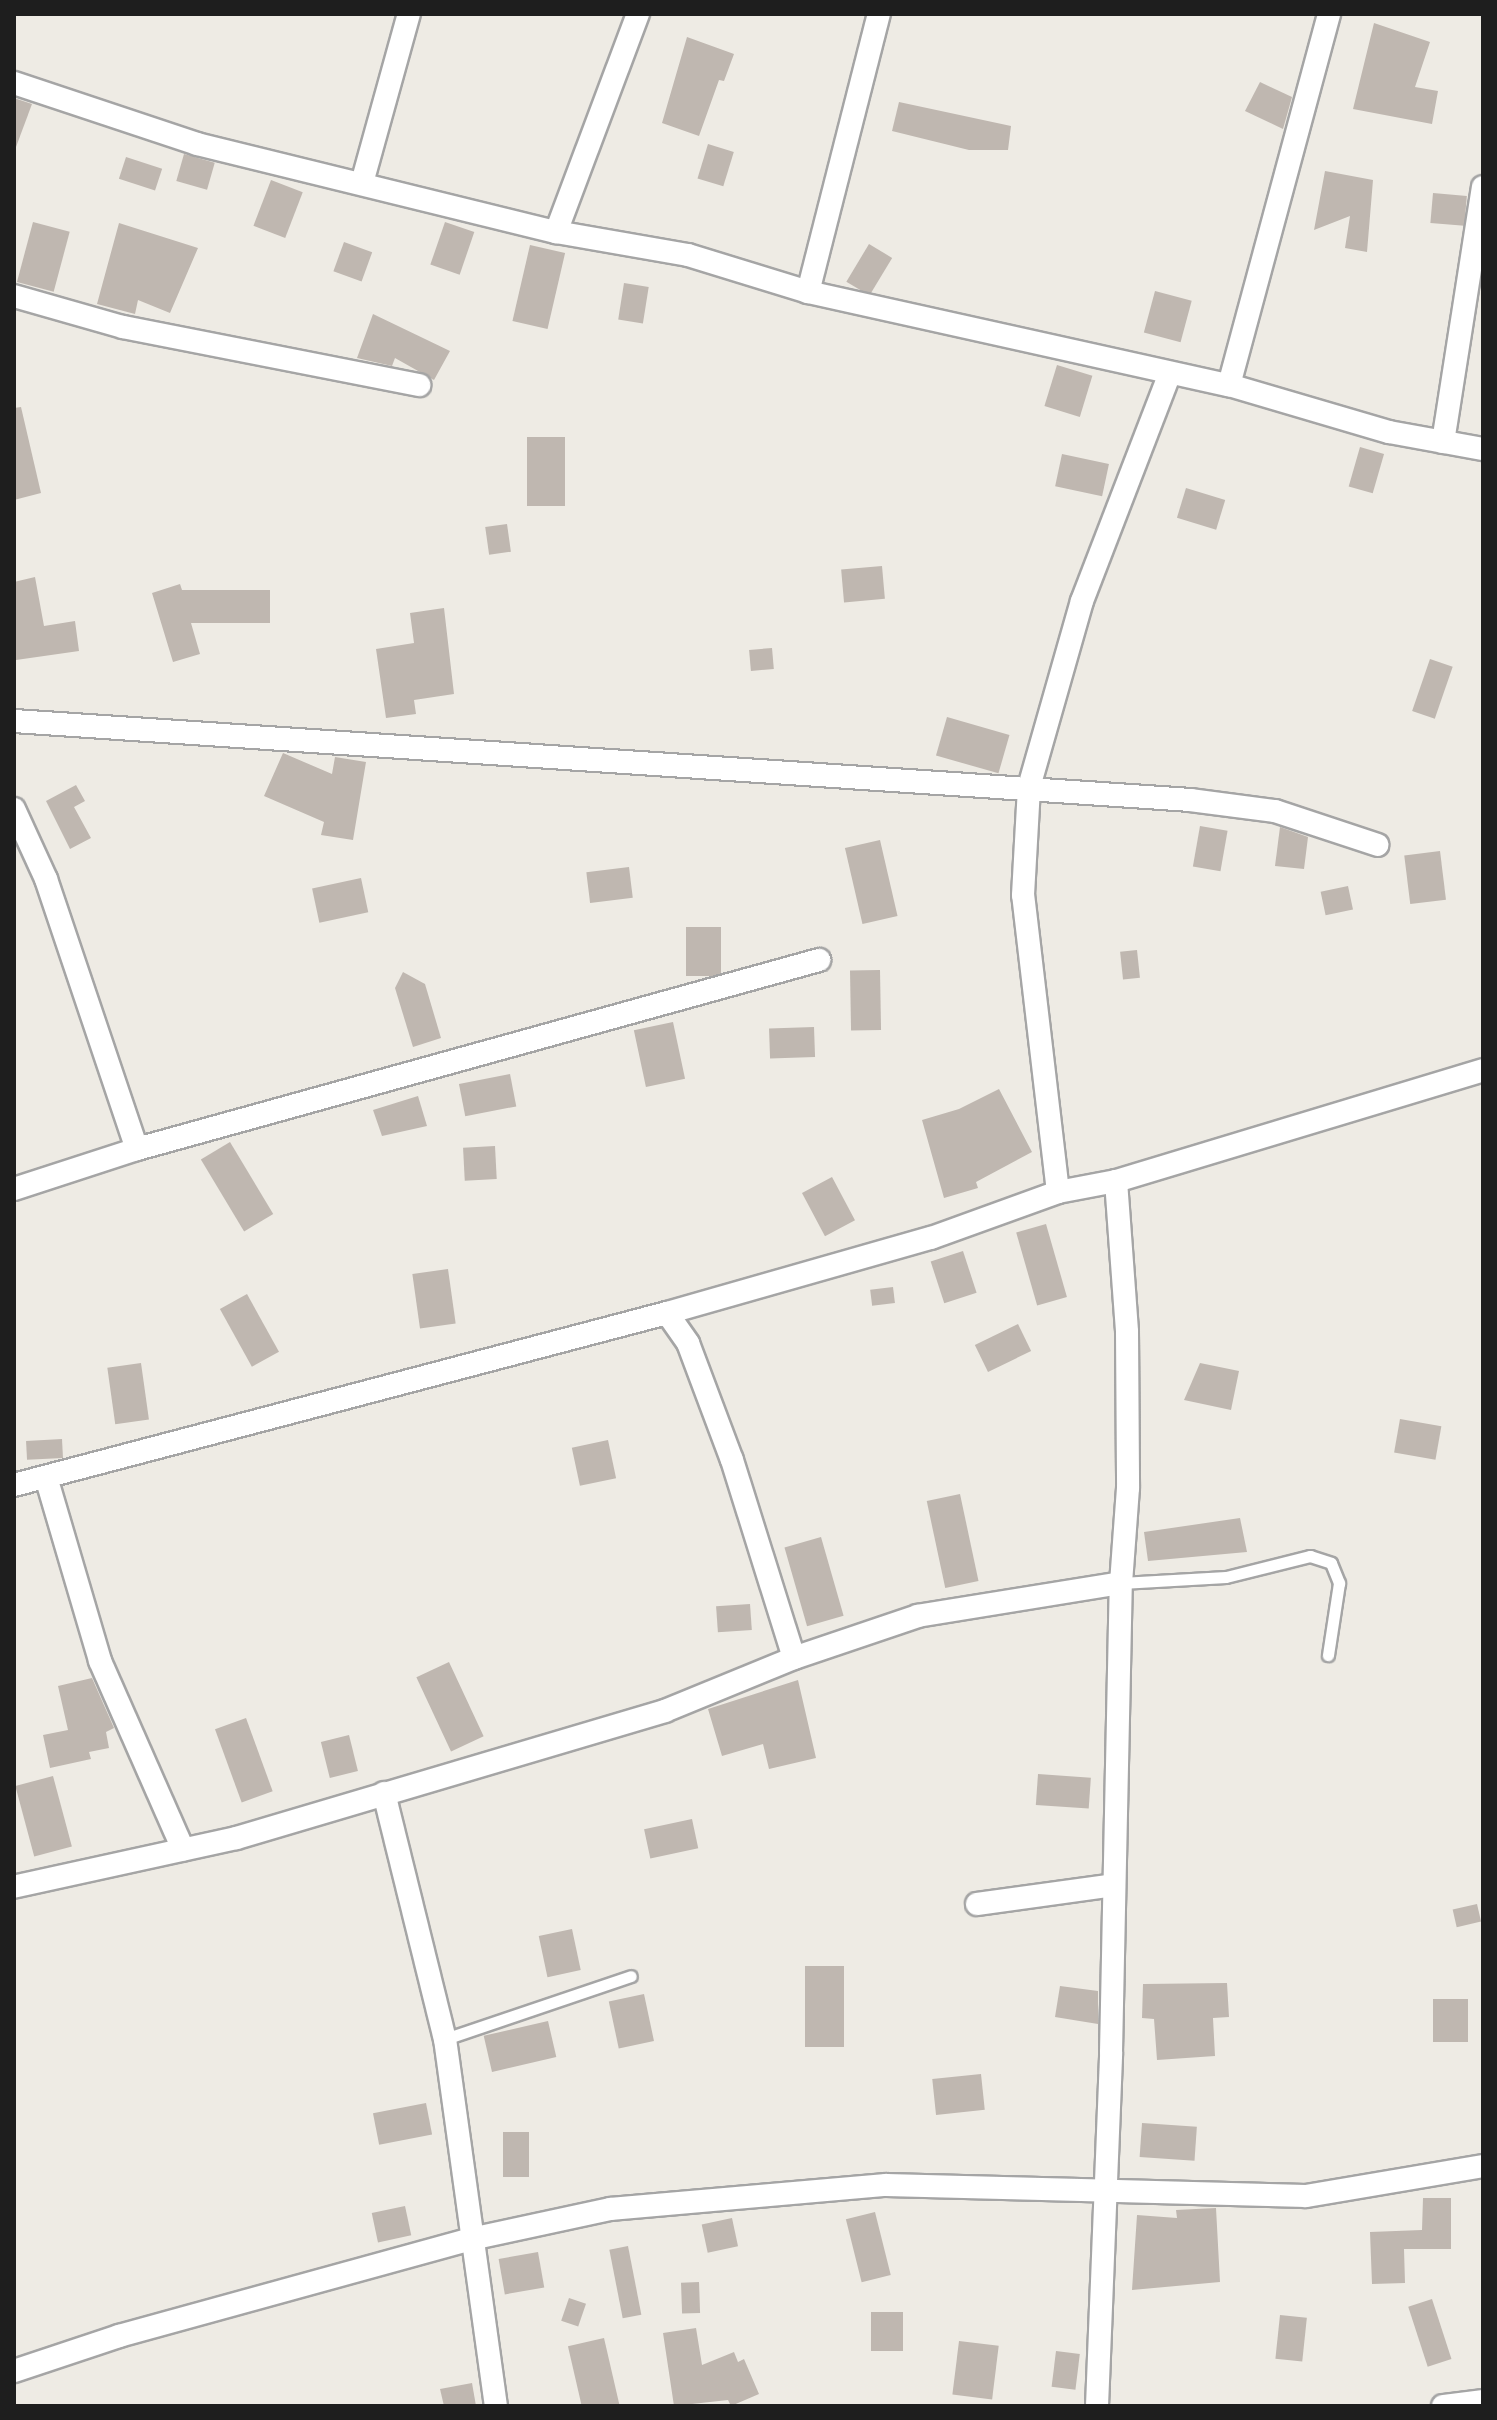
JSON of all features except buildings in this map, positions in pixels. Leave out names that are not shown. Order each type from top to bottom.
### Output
[{"type":"street","points":[[362,183],[409,14]]},
{"type":"street","points":[[556,232],[638,14]]},
{"type":"street","points":[[808,292],[879,14]]},
{"type":"street","points":[[1229,385],[1329,14]]},
{"type":"street","points":[[14,83],[197,144],[556,232],[688,255],[808,292],[1229,385],[1389,432],[1483,449]]},
{"type":"street","points":[[1443,442],[1483,187]]},
{"type":"street","points":[[14,296],[123,327],[419,385]]},
{"type":"street","points":[[1058,1192],[1023,895],[1029,787],[1082,601],[1170,373]]},
{"type":"street","points":[[174,732],[14,721],[1029,787],[1275,811],[1378,845]]},
{"type":"street","points":[[14,809],[46,879],[137,1149]]},
{"type":"street","points":[[14,1189],[137,1149],[819,960]]},
{"type":"street","points":[[14,1485],[667,1313],[931,1238],[1058,1192],[1116,1181],[1483,1070]]},
{"type":"street","points":[[1097,2406],[1121,1583],[1128,1488],[1127,1332],[1116,1181]]},
{"type":"street","points":[[667,1313],[688,1343],[732,1460],[794,1658]]},
{"type":"street","points":[[46,1477],[100,1661],[183,1849]]},
{"type":"street","points":[[14,1887],[183,1849],[665,1711],[794,1658],[918,1616],[1121,1583]]},
{"type":"street","points":[[384,1793],[445,2039],[476,2238],[496,2406]]},
{"type":"street","points":[[977,1904],[1114,1885]]},
{"type":"street","points":[[14,2371],[119,2336],[476,2238],[610,2209],[757,2193],[886,2185],[1306,2196],[1483,2166]]},
{"type":"street","points":[[1443,2406],[1483,2401]]},
{"type":"lane","points":[[1121,1583],[1226,1577],[1310,1556],[1331,1563],[1339,1583],[1328,1655]]},
{"type":"lane","points":[[445,2039],[631,1976]]}]
